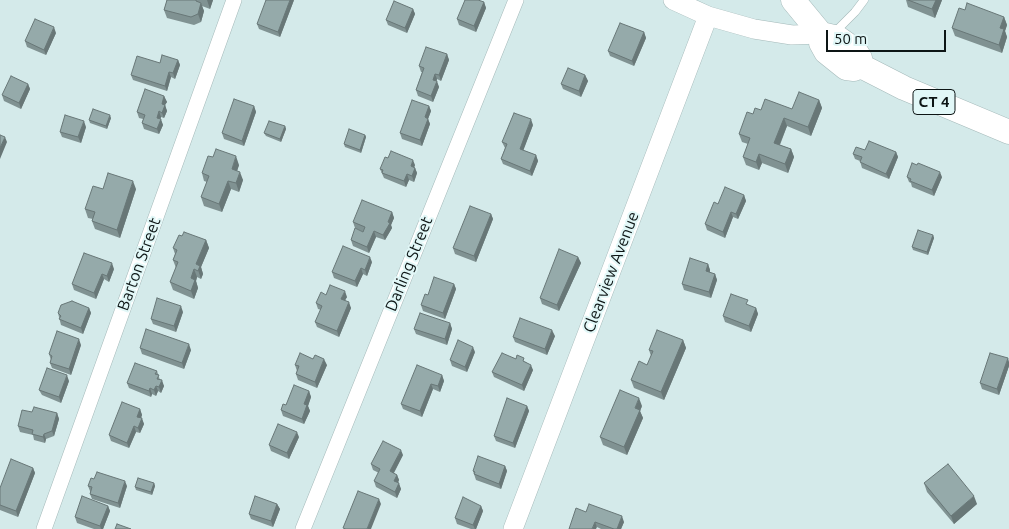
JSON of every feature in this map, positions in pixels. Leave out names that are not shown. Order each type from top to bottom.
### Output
[{"type":"main road","points":[[794,0],[820,34]]},
{"type":"main road","name":"CT 4","points":[[820,34],[838,38],[855,50],[860,58],[861,66],[926,98],[1009,132]]},
{"type":"street","name":"Barton Street","points":[[44,529],[234,0]]},
{"type":"street","name":"Darling Street","points":[[303,529],[516,0]]},
{"type":"street","points":[[673,0],[708,16],[754,29],[782,34],[820,34]]},
{"type":"street","name":"Clearview Avenue","points":[[513,529],[708,16]]},
{"type":"lane","points":[[820,34],[838,28],[855,12],[864,0]]},
{"type":"building","points":[[167,0],[196,0],[201,3],[198,14],[191,17],[164,10]]},
{"type":"building","points":[[266,0],[290,0],[278,32],[257,24]]},
{"type":"building","points":[[465,0],[484,2],[474,26],[457,19]]},
{"type":"building","points":[[908,0],[936,0],[932,9]]},
{"type":"building","points":[[394,1],[413,9],[405,28],[386,20]]},
{"type":"building","points":[[967,3],[1004,17],[1000,28],[1004,29],[999,45],[952,28],[959,8],[965,10]]},
{"type":"building","points":[[35,19],[54,27],[44,50],[25,41]]},
{"type":"building","points":[[620,23],[644,32],[632,61],[608,51]]},
{"type":"building","points":[[426,47],[447,54],[439,75],[435,74],[433,80],[437,81],[431,96],[416,90],[424,68],[419,66]]},
{"type":"building","points":[[162,55],[178,60],[173,73],[169,72],[165,86],[131,75],[137,56],[160,63]]},
{"type":"building","points":[[568,68],[585,75],[579,91],[561,84]]},
{"type":"building","points":[[11,76],[28,84],[19,103],[2,95]]},
{"type":"building","points":[[145,89],[164,96],[162,104],[165,105],[162,113],[159,111],[157,118],[161,119],[157,129],[142,123],[145,115],[137,112]]},
{"type":"building","points":[[799,92],[819,100],[808,127],[784,118],[774,143],[791,149],[785,164],[759,154],[756,162],[743,157],[750,138],[739,134],[747,112],[753,114],[755,108],[761,110],[765,99],[792,109]]},
{"type":"building","points":[[234,99],[254,106],[242,141],[222,133]]},
{"type":"building","points":[[412,100],[429,106],[425,117],[428,119],[420,140],[400,133]]},
{"type":"building","points":[[93,109],[110,115],[106,126],[89,120]]},
{"type":"building","points":[[514,113],[531,119],[520,149],[536,155],[530,171],[501,159],[507,144],[502,142]]},
{"type":"building","points":[[65,115],[84,121],[78,137],[60,132]]},
{"type":"building","points":[[269,121],[285,126],[280,139],[264,133]]},
{"type":"building","points":[[349,129],[365,135],[360,150],[344,144]]},
{"type":"building","points":[[0,135],[5,137],[0,148]]},
{"type":"building","points":[[869,141],[896,152],[886,174],[860,162],[862,157],[853,154],[856,147],[865,150]]},
{"type":"building","points":[[216,149],[236,156],[232,169],[240,172],[236,183],[228,181],[219,204],[201,197],[209,176],[202,173],[208,156],[213,157]]},
{"type":"building","points":[[391,151],[413,160],[411,166],[415,168],[412,176],[407,174],[404,181],[382,173],[383,170],[380,169],[385,157],[388,158]]},
{"type":"building","points":[[912,163],[917,165],[918,163],[940,172],[932,190],[910,181],[911,179],[907,177]]},
{"type":"building","points":[[108,173],[133,181],[117,230],[92,221],[95,212],[85,209],[93,186],[103,189]]},
{"type":"building","points":[[725,187],[744,195],[736,214],[731,212],[723,232],[705,224],[714,202],[718,204]]},
{"type":"building","points":[[362,200],[392,212],[388,222],[390,223],[383,235],[374,231],[367,247],[351,240],[355,228],[363,232],[365,227],[353,222]]},
{"type":"building","points":[[470,206],[491,214],[474,256],[453,248]]},
{"type":"building","points":[[918,230],[933,235],[927,252],[912,247]]},
{"type":"building","points":[[184,232],[206,240],[196,264],[200,266],[198,271],[194,269],[191,278],[195,280],[191,291],[170,282],[178,262],[173,260],[177,250],[173,248],[179,235],[182,236]]},
{"type":"building","points":[[343,246],[370,257],[365,270],[361,268],[355,281],[332,272]]},
{"type":"building","points":[[559,249],[578,257],[557,305],[540,298]]},
{"type":"building","points":[[84,253],[112,263],[107,276],[102,274],[94,293],[72,284]]},
{"type":"building","points":[[690,258],[708,264],[706,271],[715,274],[709,292],[682,284]]},
{"type":"building","points":[[434,277],[454,284],[443,313],[421,305],[425,294],[428,295]]},
{"type":"building","points":[[330,285],[345,291],[341,299],[349,302],[337,331],[315,322],[322,306],[316,303],[321,292],[326,295]]},
{"type":"building","points":[[731,294],[748,300],[746,304],[756,308],[749,326],[723,316]]},
{"type":"building","points":[[157,298],[181,306],[174,326],[151,319]]},
{"type":"building","points":[[72,301],[89,308],[81,328],[59,319],[61,316],[58,313],[61,305]]},
{"type":"building","points":[[420,313],[450,323],[445,339],[414,329]]},
{"type":"building","points":[[520,318],[552,330],[545,349],[513,337]]},
{"type":"building","points":[[146,329],[189,344],[182,363],[140,348]]},
{"type":"building","points":[[657,330],[683,340],[661,392],[631,380],[639,361],[647,365],[653,351],[649,350]]},
{"type":"building","points":[[57,331],[79,339],[69,369],[50,363],[52,356],[49,354]]},
{"type":"building","points":[[458,340],[473,347],[465,367],[450,360]]},
{"type":"building","points":[[300,353],[313,359],[315,355],[324,359],[315,382],[296,374],[299,366],[295,365]]},
{"type":"building","points":[[502,353],[516,359],[517,355],[524,358],[523,361],[531,365],[522,385],[492,372]]},
{"type":"building","points":[[990,353],[1008,358],[997,389],[980,383]]},
{"type":"building","points":[[135,363],[157,371],[155,374],[159,375],[157,379],[162,380],[159,387],[156,386],[154,390],[150,388],[149,391],[127,383]]},
{"type":"building","points":[[417,365],[442,375],[438,386],[431,384],[420,411],[401,404]]},
{"type":"building","points":[[47,368],[67,375],[59,397],[39,390]]},
{"type":"building","points":[[294,385],[309,391],[304,404],[307,405],[302,419],[281,410],[283,404],[286,405]]},
{"type":"building","points":[[620,390],[639,398],[635,408],[640,410],[624,447],[600,437]]},
{"type":"building","points":[[507,398],[527,406],[513,443],[494,436]]},
{"type":"building","points":[[122,402],[140,409],[137,417],[142,418],[138,428],[134,426],[127,443],[109,435]]},
{"type":"building","points":[[34,407],[57,413],[52,431],[44,434],[43,437],[32,434],[33,430],[18,426],[22,410],[32,412]]},
{"type":"building","points":[[278,424],[297,432],[287,453],[269,445]]},
{"type":"building","points":[[383,441],[401,450],[390,471],[397,475],[394,481],[399,483],[395,492],[374,481],[380,469],[371,464]]},
{"type":"building","points":[[478,456],[505,466],[499,484],[474,474],[475,472],[473,471]]},
{"type":"building","points":[[11,459],[33,468],[16,511],[0,505],[0,488]]},
{"type":"building","points":[[948,464],[974,496],[951,516],[924,483]]},
{"type":"building","points":[[97,472],[125,481],[118,503],[90,494],[92,487],[88,486],[91,478],[94,479]]},
{"type":"building","points":[[138,478],[154,483],[151,492],[135,487]]},
{"type":"building","points":[[358,491],[379,499],[367,529],[343,528]]},
{"type":"building","points":[[82,496],[108,506],[100,526],[75,517]]},
{"type":"building","points":[[255,496],[277,504],[271,521],[249,514]]},
{"type":"building","points":[[463,497],[481,506],[473,525],[455,518]]},
{"type":"building","points":[[589,504],[622,516],[617,529],[595,522],[592,529],[569,529],[576,508],[586,512]]},
{"type":"building","points":[[117,524],[131,529],[115,529]]}]
